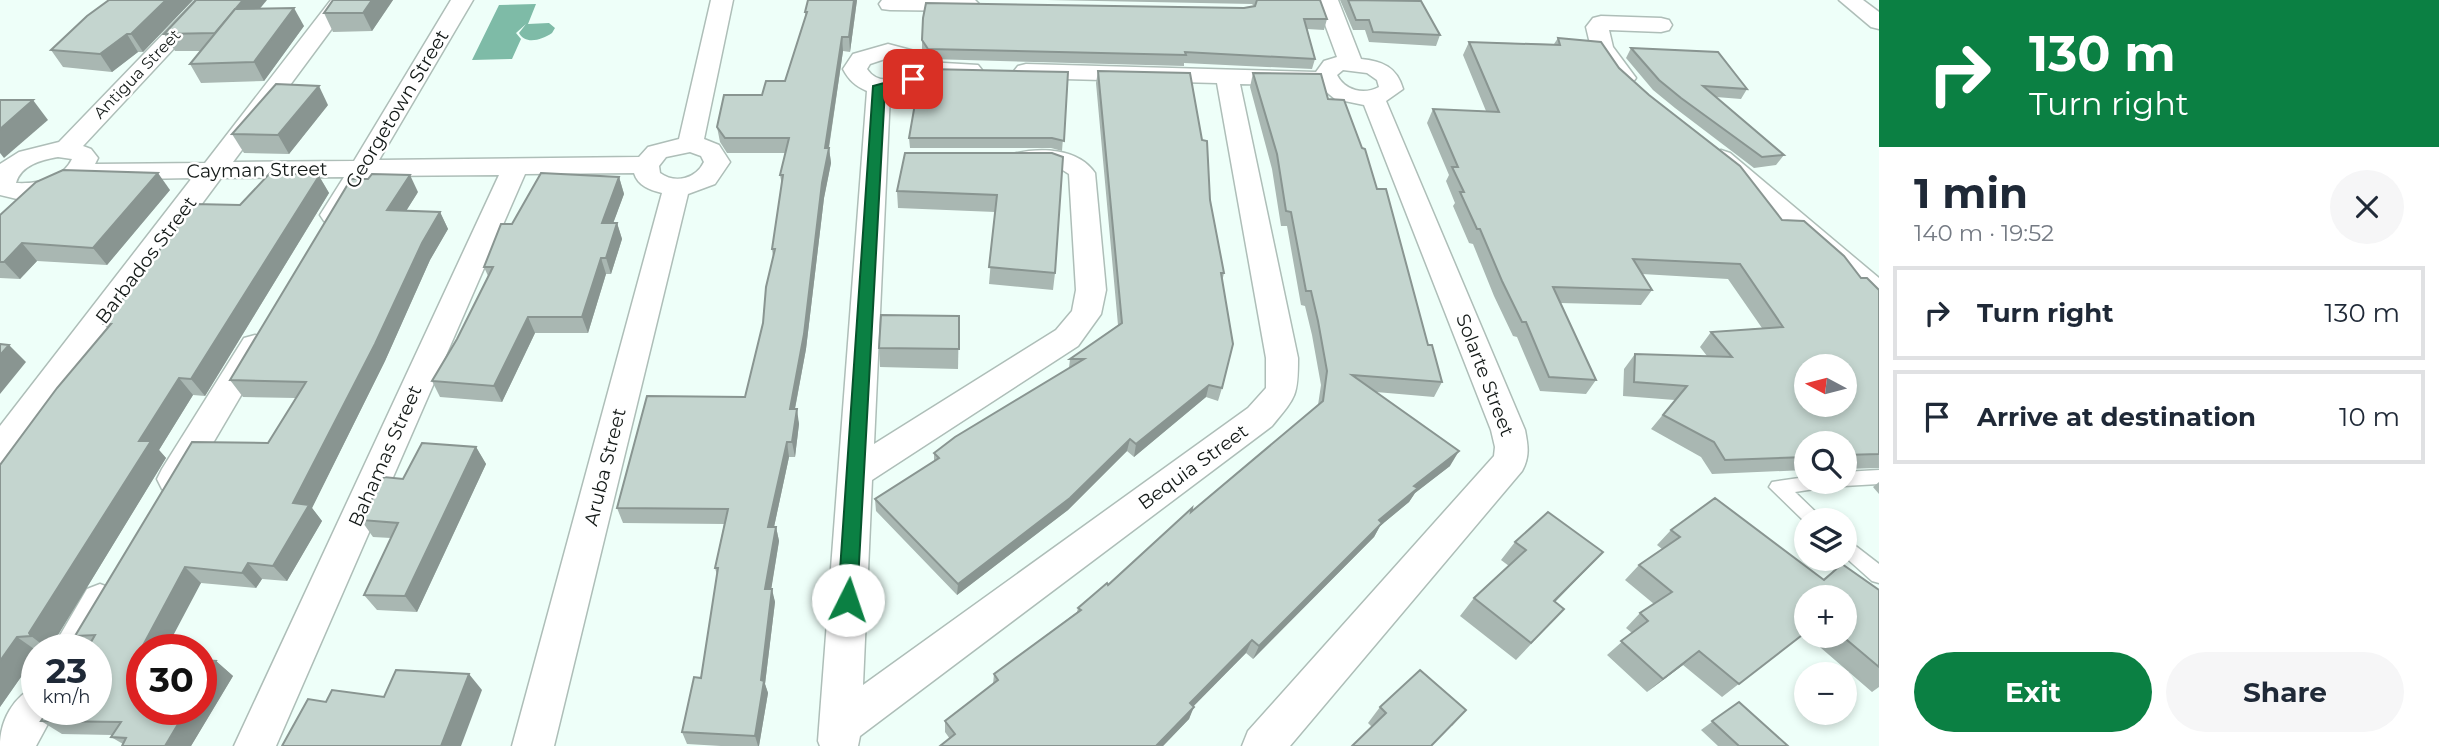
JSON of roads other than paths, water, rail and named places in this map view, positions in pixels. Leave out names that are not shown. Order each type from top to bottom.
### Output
[{"type":"street","name":"Antigua Street","points":[[72,160],[208,0]]},
{"type":"street","name":"Barbados Street","points":[[0,452],[342,0]]},
{"type":"street","name":"Georgetown Street","points":[[320,239],[462,0]]},
{"type":"street","points":[[690,144],[722,0]]},
{"type":"street","points":[[1327,0],[1351,62]]},
{"type":"street","points":[[1850,0],[1879,22]]},
{"type":"street","points":[[888,51],[890,2],[987,5]]},
{"type":"street","points":[[1640,93],[1621,75],[1602,48],[1597,27],[1601,23],[1612,22],[1661,25]]},
{"type":"street","points":[[888,51],[914,58],[919,69],[907,83],[879,86],[862,80],[855,69],[861,59],[888,51]]},
{"type":"street","points":[[1351,62],[1373,67],[1388,77],[1391,89],[1386,94],[1359,98],[1330,86],[1326,79],[1327,70],[1332,66],[1351,62]]},
{"type":"street","points":[[919,69],[1326,79]]},
{"type":"street","name":"Bequia Street","points":[[840,736],[1261,417],[1282,391],[1282,359],[1227,76]]},
{"type":"street","points":[[840,736],[856,473],[889,159],[879,86]]},
{"type":"street","name":"Solarte Street","points":[[1263,746],[1510,461],[1508,430],[1373,97]]},
{"type":"street","points":[[1700,141],[1751,181],[1879,294]]},
{"type":"street","points":[[690,144],[709,149],[718,162],[709,176],[701,182],[677,187],[652,181],[646,165],[657,152],[690,144]]},
{"type":"street","points":[[28,157],[72,160],[55,185],[28,192],[7,189],[3,184],[8,171],[28,157]]},
{"type":"street","points":[[856,473],[1067,338],[1086,314],[1091,290],[1082,173],[1069,161],[997,159]]},
{"type":"street","name":"Cayman Street","points":[[72,160],[214,170],[646,165]]},
{"type":"street","name":"Bahamas Street","points":[[255,746],[515,167]]},
{"type":"street","name":"Aruba Street","points":[[533,746],[677,187]]},
{"type":"street","points":[[9,211],[28,192]]},
{"type":"street","points":[[156,509],[270,321]]},
{"type":"street","points":[[80,634],[114,579]]},
{"type":"street","points":[[12,746],[25,725]]},
{"type":"lane","points":[[1857,479],[1879,477]]},
{"type":"lane","points":[[1794,486],[1778,488],[1801,508]]},
{"type":"lane","points":[[1857,556],[1879,575]]}]
